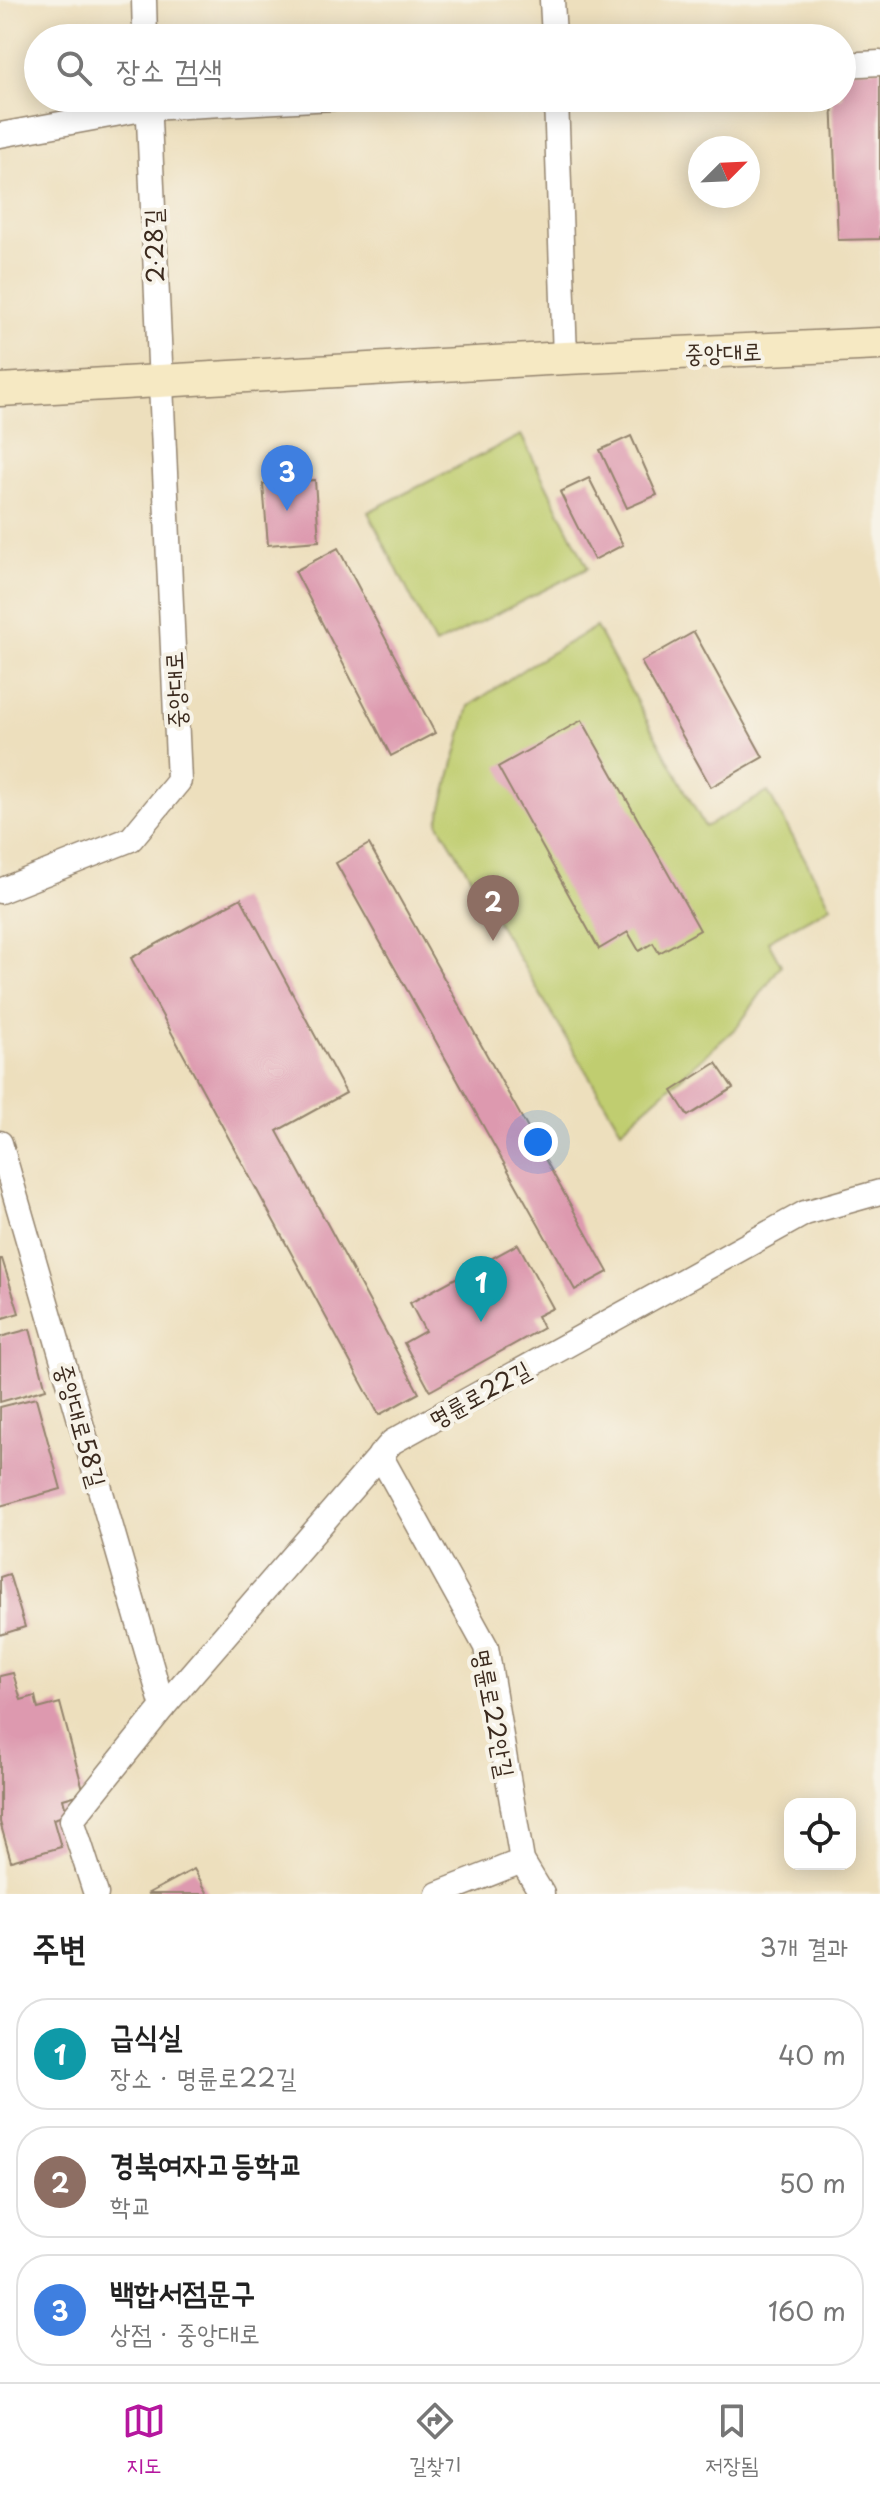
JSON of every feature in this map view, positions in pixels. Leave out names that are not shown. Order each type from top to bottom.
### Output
[{"type":"main road","name":"중앙대로","points":[[0,390],[565,358],[880,344]]},
{"type":"street","points":[[144,0],[145,24]]},
{"type":"street","points":[[552,0],[553,24]]},
{"type":"street","points":[[856,64],[880,63]]},
{"type":"street","points":[[0,135],[106,112]]},
{"type":"street","name":"2·28길","points":[[148,112],[159,383]]},
{"type":"street","points":[[556,112],[565,358]]},
{"type":"street","name":"중앙대로","points":[[0,891],[131,839],[179,781],[159,383]]},
{"type":"street","name":"중앙대로58길","points":[[0,1143],[163,1707]]},
{"type":"street","name":"명륜로22길","points":[[96,1894],[72,1820],[163,1707],[392,1442],[805,1213],[880,1192]]},
{"type":"street","name":"명륜로22안길","points":[[380,1455],[486,1647],[522,1861],[542,1894]]},
{"type":"street","points":[[438,1894],[522,1861]]},
{"type":"green space","points":[[521,435],[588,568],[435,645],[368,512]]},
{"type":"green space","points":[[596,627],[705,827],[768,792],[831,906],[768,941],[781,965],[738,1026],[621,1130],[438,822],[469,706],[530,665]]},
{"type":"building","points":[[880,69],[880,239],[838,240],[833,112],[856,112],[856,70]]},
{"type":"building","points":[[631,436],[657,495],[627,508],[600,450]]},
{"type":"building","points":[[589,478],[623,545],[594,560],[560,492]]},
{"type":"building","points":[[315,480],[319,541],[268,545],[263,484]]},
{"type":"building","points":[[338,548],[435,733],[391,756],[295,571]]},
{"type":"building","points":[[694,632],[763,757],[711,787],[641,662]]},
{"type":"building","points":[[582,720],[700,930],[659,953],[653,943],[639,951],[628,932],[599,949],[498,767]]},
{"type":"building","points":[[369,844],[608,1272],[575,1290],[336,863]]},
{"type":"building","points":[[241,898],[346,1093],[277,1131],[419,1393],[379,1415],[131,958]]},
{"type":"building","points":[[716,1063],[733,1088],[688,1116],[672,1091]]},
{"type":"building","points":[[518,1244],[553,1308],[537,1316],[543,1328],[430,1391],[404,1343],[425,1331],[410,1303]]},
{"type":"building","points":[[0,1259],[19,1313],[0,1319]]},
{"type":"building","points":[[30,1329],[46,1389],[0,1402],[0,1337]]},
{"type":"building","points":[[36,1398],[61,1489],[0,1506],[0,1407]]},
{"type":"building","points":[[9,1574],[25,1627],[0,1635],[0,1577]]},
{"type":"building","points":[[13,1673],[21,1700],[35,1696],[38,1709],[60,1703],[84,1793],[63,1799],[67,1815],[53,1819],[61,1847],[11,1861],[0,1822],[0,1676]]},
{"type":"building","points":[[194,1869],[208,1894],[147,1894]]},
{"type":"place","name":"백합서점문구","points":[[287,511]]},
{"type":"place","name":"경북여자고등학교","points":[[493,941]]},
{"type":"place","name":"급식실","points":[[481,1322]]}]
